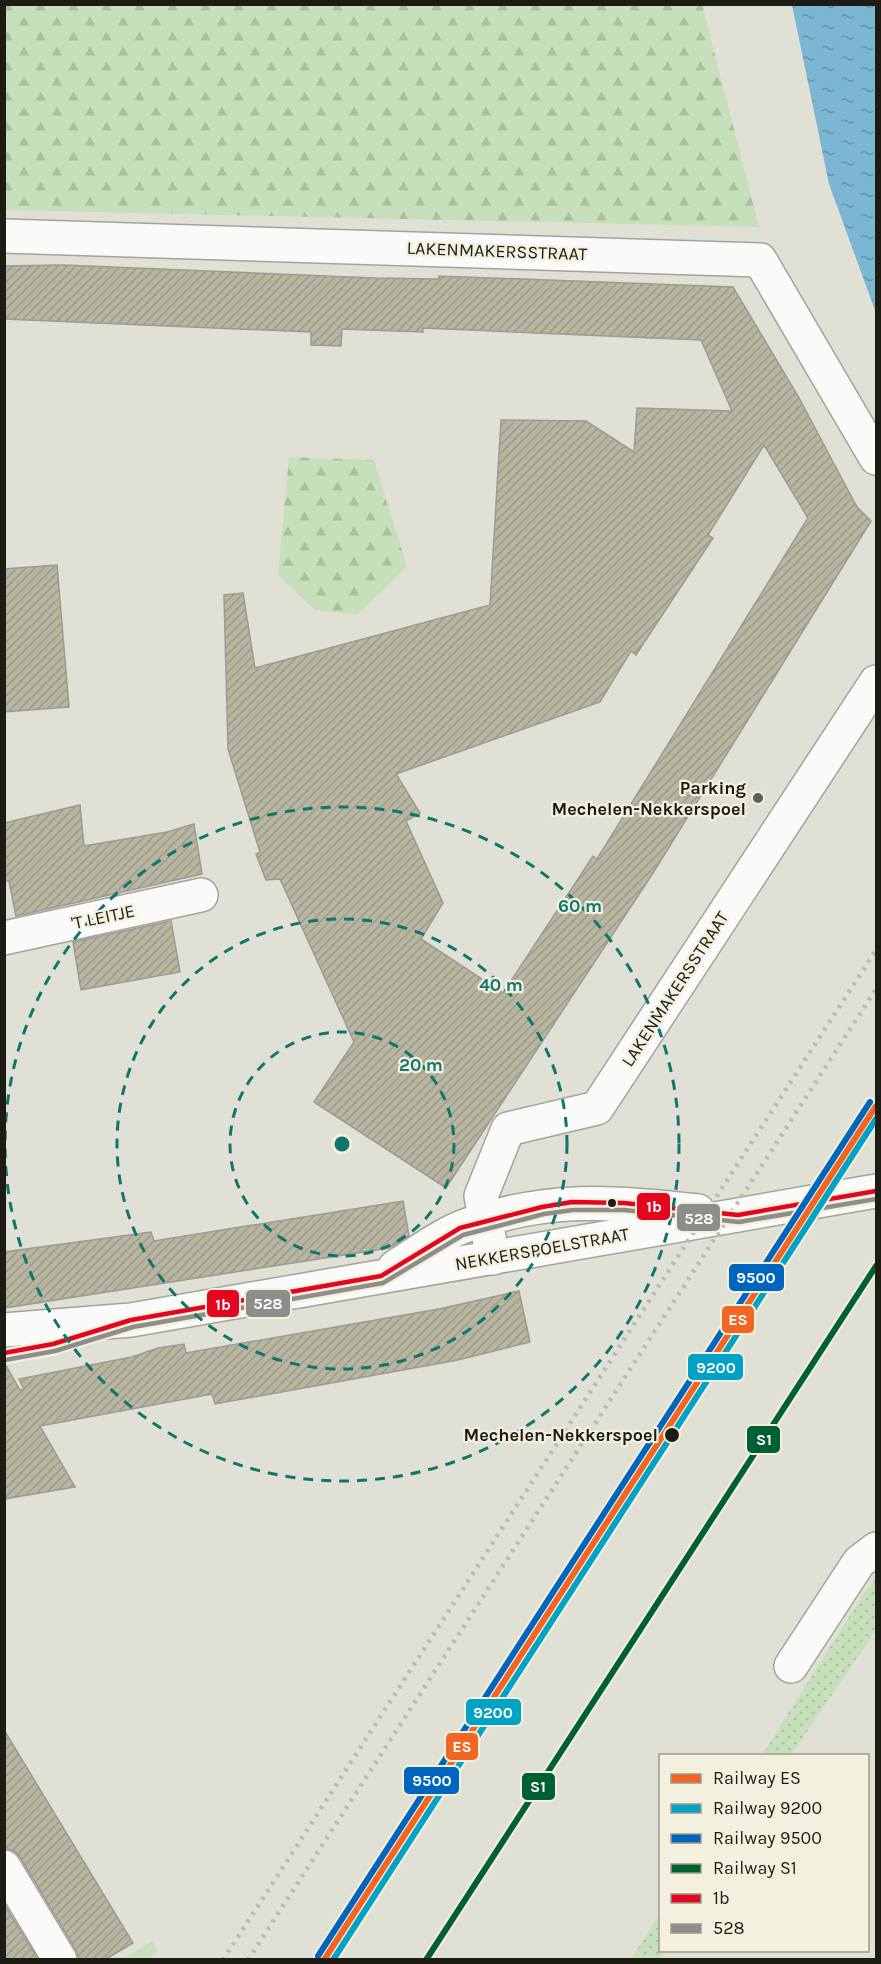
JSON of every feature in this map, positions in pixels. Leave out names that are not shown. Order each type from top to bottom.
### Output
[{"type":"street","name":"LAKENMAKERSSTRAAT","points":[[4,236],[760,260],[876,458]]},
{"type":"street","name":"LAKENMAKERSSTRAAT","points":[[493,1258],[481,1196],[508,1129],[597,1108],[876,681]]},
{"type":"street","name":"'T LEITJE","points":[[4,938],[201,896]]},
{"type":"street","name":"NEKKERSPOELSTRAAT","points":[[4,1330],[131,1320],[876,1191]]},
{"type":"street","name":"NEKKERSPOELSTRAAT","points":[[381,1276],[460,1228],[484,1220],[572,1202],[624,1203],[738,1215]]},
{"type":"street","name":"NEKKERSPOELSTRAAT","points":[[4,1353],[53,1344],[131,1320]]},
{"type":"street","points":[[791,1666],[859,1562],[876,1549]]},
{"type":"street","points":[[4,1867],[60,1959]]},
{"type":"green space","points":[[702,4],[759,227],[5,210],[5,5]]},
{"type":"green space","points":[[289,457],[374,460],[407,567],[357,615],[315,610],[278,576]]},
{"type":"green space","points":[[876,1578],[876,1630],[792,1754],[763,1754],[864,1593]]},
{"type":"green space","points":[[659,1916],[659,1952],[664,1952],[659,1959],[631,1959]]},
{"type":"green space","points":[[153,1941],[158,1951],[150,1959],[122,1959]]},
{"type":"water","points":[[792,5],[876,5],[876,313],[829,184]]},
{"type":"building","points":[[63,265],[374,278],[439,279],[439,276],[733,287],[798,396],[857,507],[871,521],[653,873],[446,1188],[314,1102],[354,1042],[280,879],[266,880],[256,854],[260,852],[228,749],[224,595],[243,593],[255,668],[490,605],[501,420],[586,421],[634,452],[637,408],[732,411],[701,340],[423,328],[423,332],[342,329],[341,346],[311,345],[311,332],[4,319],[4,266]],"holes":[[[764,445],[808,518],[597,859],[593,856],[503,993],[421,939],[443,903],[406,821],[420,813],[396,774],[600,702],[631,651],[636,655],[713,538],[708,535]]]},
{"type":"building","points":[[57,565],[69,707],[4,712],[4,569]]},
{"type":"building","points":[[80,805],[84,846],[167,832],[194,824],[202,874],[16,916],[9,881],[4,881],[4,823]]},
{"type":"building","points":[[171,921],[180,972],[81,990],[73,942]]},
{"type":"building","points":[[403,1201],[409,1236],[389,1248],[4,1308],[4,1252],[151,1232],[154,1241]]},
{"type":"building","points":[[519,1291],[530,1342],[458,1360],[215,1404],[212,1394],[40,1426],[75,1487],[4,1499],[4,1362],[20,1390],[24,1389],[19,1379],[132,1357],[158,1348],[184,1344],[186,1353],[439,1309]]},
{"type":"building","points":[[4,1730],[133,1943],[106,1959],[79,1959],[76,1950],[20,1857],[14,1851],[4,1848]]},
{"type":"building","points":[[4,1904],[38,1959],[4,1959]]},
{"type":"railway","points":[[223,1960],[876,950]]},
{"type":"railway","points":[[248,1960],[876,989]]},
{"type":"rail line","name":"9500","points":[[318,1956],[870,1102]]},
{"type":"rail line","name":"ES","points":[[324,1960],[876,1106]]},
{"type":"rail line","name":"9200","points":[[333,1960],[876,1119]]},
{"type":"rail line","name":"S1","points":[[426,1960],[876,1266]]},
{"type":"transit line","name":"1b","points":[[4,1353],[53,1344],[131,1320],[381,1276],[460,1228],[542,1207],[572,1202],[624,1203],[738,1215],[876,1191]]},
{"type":"transit line","name":"528","points":[[5,1360],[55,1351],[133,1327],[383,1283],[463,1235],[544,1214],[573,1210],[624,1210],[739,1222],[876,1199]]},
{"type":"place","name":"Parking Mechelen-Nekkerspoel","points":[[758,798]]},
{"type":"place","name":"Mechelen-Nekkerspoel","points":[[672,1435]]}]
